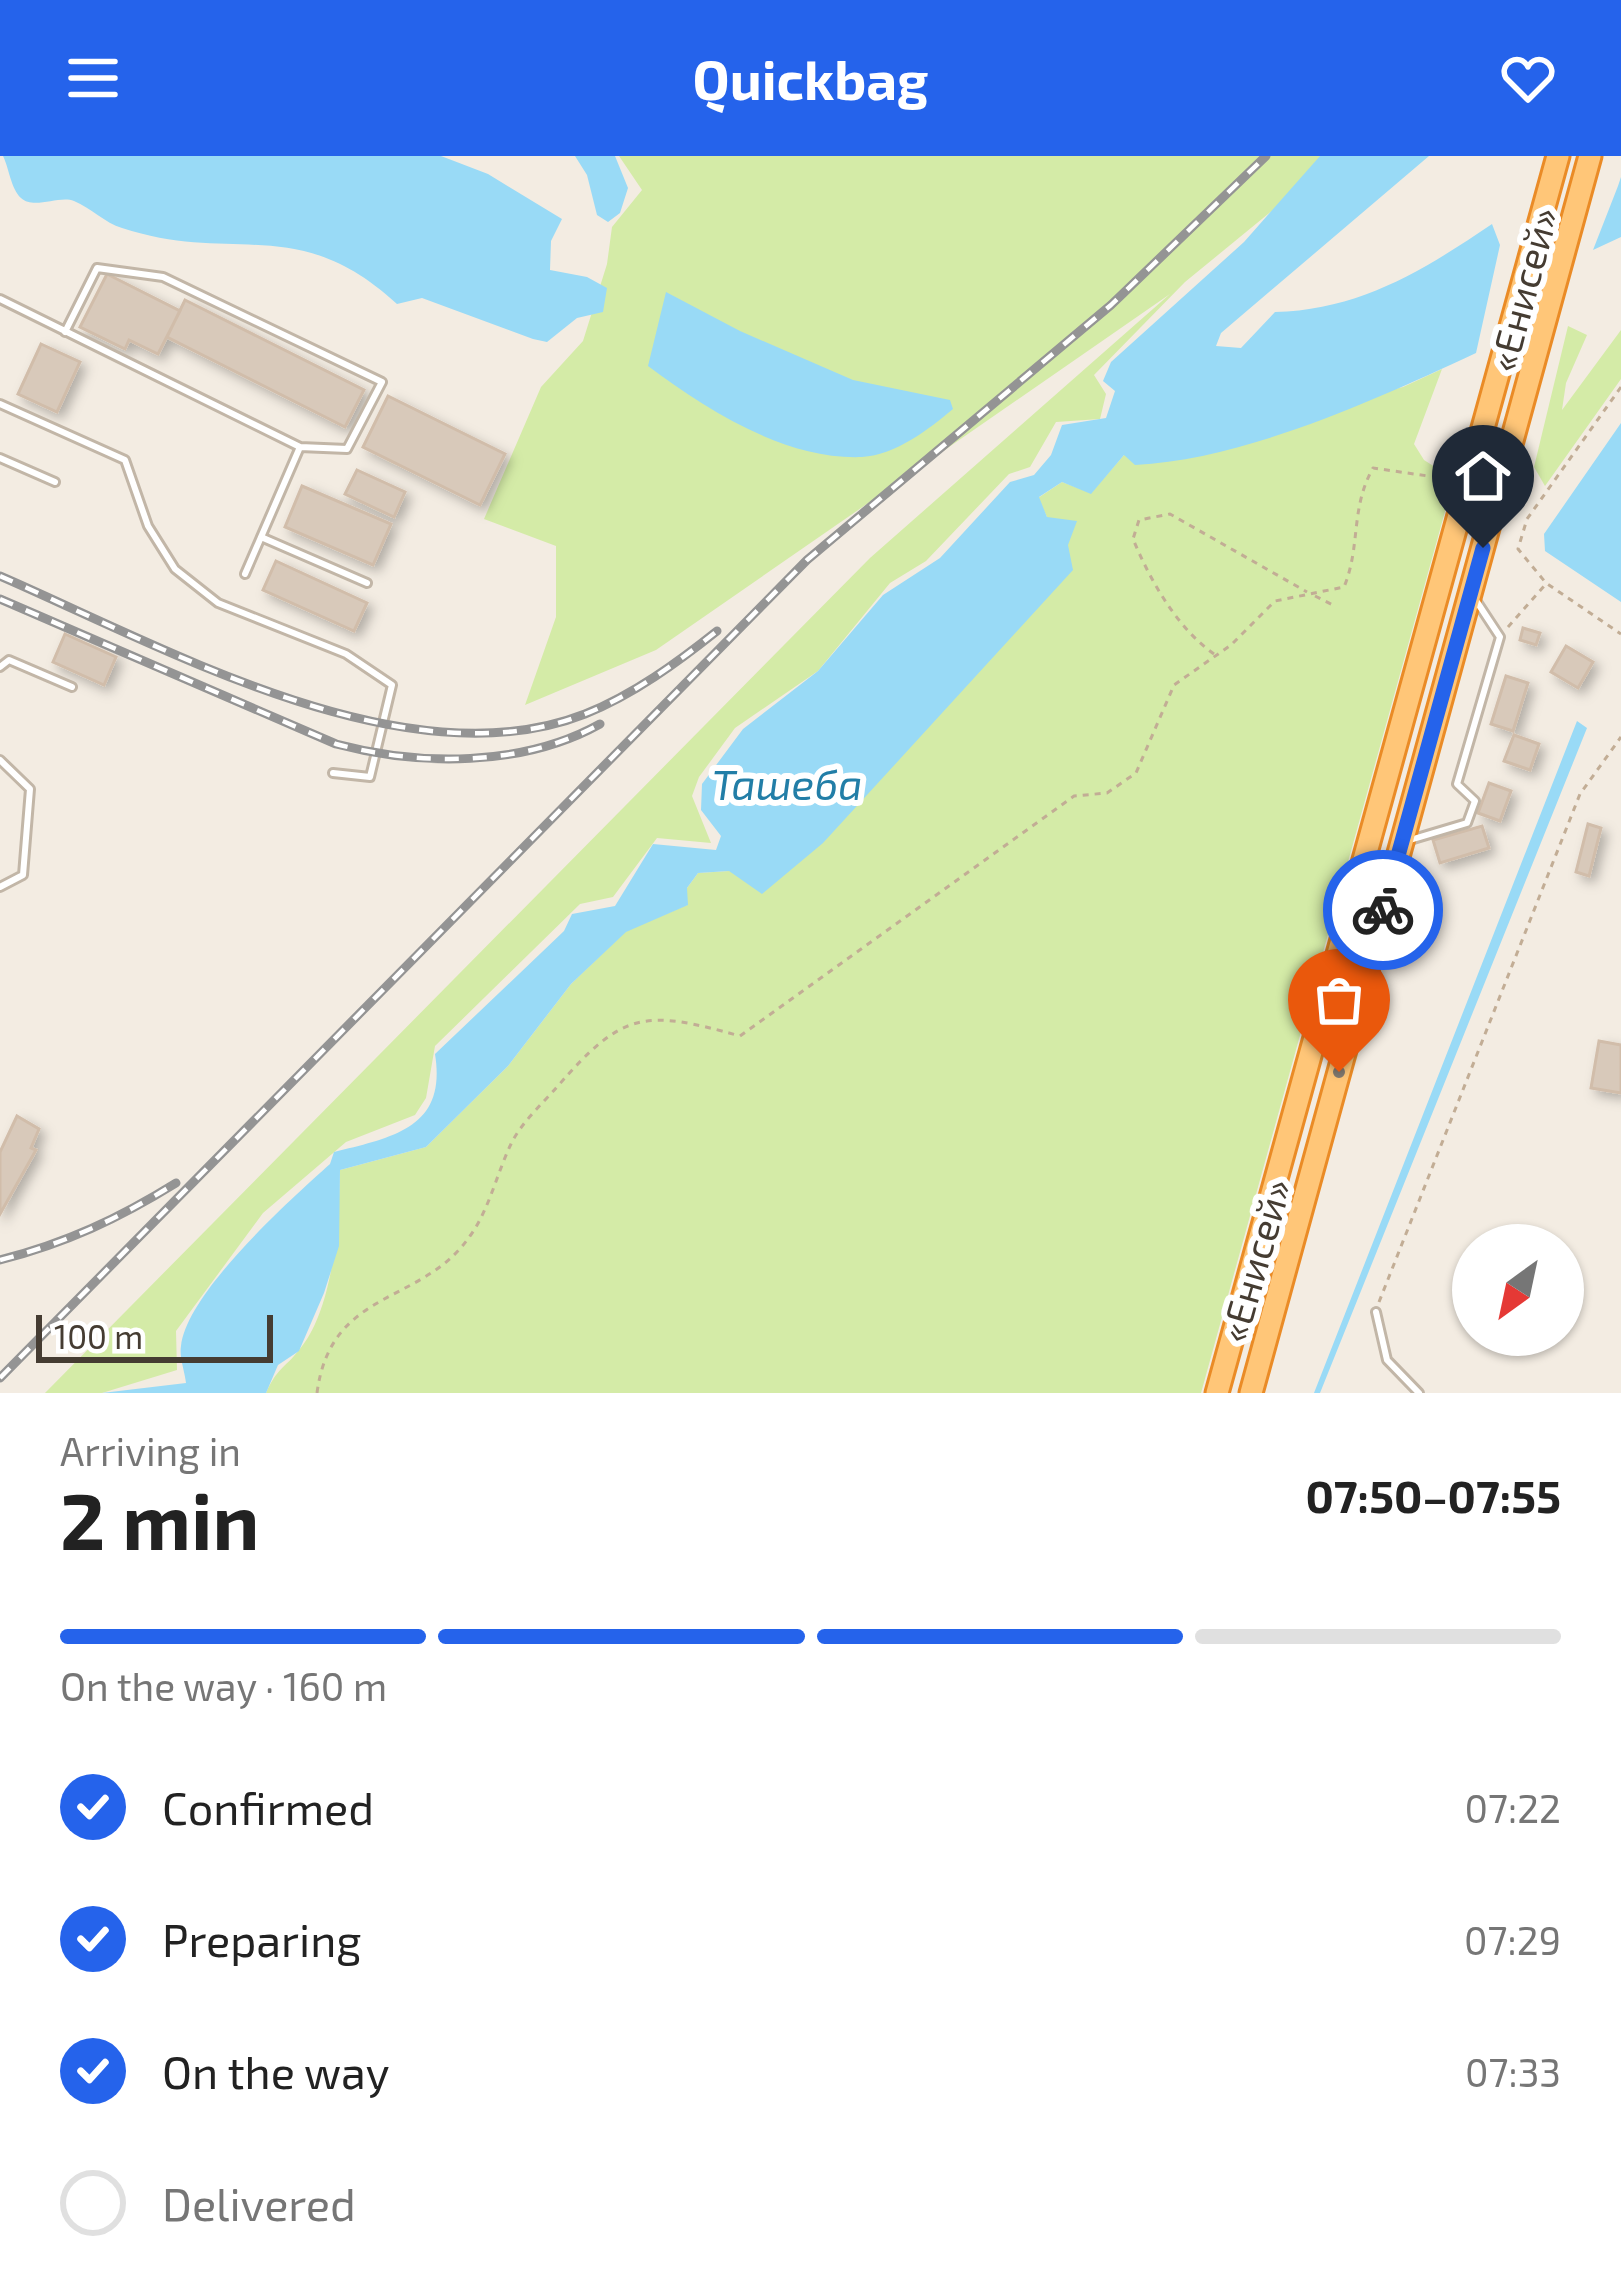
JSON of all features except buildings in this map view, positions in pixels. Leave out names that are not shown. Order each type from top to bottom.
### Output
[{"type":"highway","name":"«Енисей»","points":[[1216,1393],[1558,156]]},
{"type":"highway","name":"«Енисей»","points":[[1252,1393],[1590,156]]},
{"type":"lane","points":[[0,299],[65,332],[300,447],[347,449],[382,382],[163,277],[97,268],[65,332]]},
{"type":"lane","points":[[0,404],[125,460],[148,526],[175,569],[218,603],[346,654],[392,685],[370,777],[333,773]]},
{"type":"lane","points":[[245,574],[300,447]]},
{"type":"lane","points":[[0,458],[55,482]]},
{"type":"lane","points":[[261,537],[367,583]]},
{"type":"lane","points":[[1401,842],[1466,823],[1475,801],[1457,784],[1500,637],[1471,592]]},
{"type":"lane","points":[[0,667],[9,660],[72,687]]},
{"type":"lane","points":[[0,760],[30,789],[23,875],[0,887]]},
{"type":"lane","points":[[1376,1312],[1387,1360],[1419,1393]]},
{"type":"path","points":[[1621,387],[1527,519],[1518,549],[1546,583],[1621,634]]},
{"type":"path","points":[[317,1393],[322,1357],[355,1316],[434,1269],[470,1237],[514,1137],[598,1040],[632,1021],[687,1021],[740,1036],[1074,796],[1107,793],[1136,772],[1174,685],[1216,656],[1275,602],[1343,587],[1353,565],[1358,496],[1373,468],[1428,476]]},
{"type":"path","points":[[1216,656],[1193,640],[1145,567],[1133,539],[1139,520],[1170,514],[1335,606]]},
{"type":"path","points":[[1500,637],[1546,583]]},
{"type":"path","points":[[1376,1312],[1580,794],[1621,737]]},
{"type":"green space","points":[[619,156],[1339,156],[1185,282],[1094,375],[1106,394],[1100,419],[1056,422],[1030,467],[1009,474],[926,561],[890,583],[818,671],[735,728],[699,777],[692,796],[711,843],[657,838],[613,897],[580,904],[435,1046],[426,1098],[415,1115],[346,1142],[263,1213],[176,1331],[177,1370],[102,1393],[45,1393],[870,558],[1170,294],[656,650],[525,705],[556,617],[556,546],[484,519],[541,387],[583,341],[607,264],[612,227],[642,190]]},
{"type":"green space","points":[[1568,326],[1587,335],[1566,383],[1562,410],[1621,330],[1621,379],[1545,486],[1534,467]]},
{"type":"green space","points":[[1442,369],[1414,444],[1424,460],[1454,479],[1201,1393],[266,1393],[311,1333],[320,1312],[336,1239],[340,1170],[426,1147],[508,1066],[571,984],[626,931],[687,905],[687,888],[698,873],[729,871],[1047,517],[1038,498],[1062,482],[1091,493],[1124,455],[1403,387]]},
{"type":"water","points":[[3,156],[441,156],[488,174],[562,219],[551,241],[550,270],[587,277],[607,288],[603,312],[577,318],[547,342],[422,298],[397,304],[361,276],[296,249],[162,238],[116,226],[74,201],[26,201],[15,189]]},
{"type":"water","points":[[575,156],[615,156],[628,188],[620,213],[608,222],[597,215],[587,175]]},
{"type":"water","name":"Ташеба","points":[[1320,156],[1429,156],[1221,333],[1216,346],[1241,348],[1275,312],[1335,304],[1390,284],[1492,224],[1500,245],[1476,353],[1353,408],[1265,439],[1221,452],[1135,465],[1124,455],[1091,494],[1062,482],[1039,497],[1047,517],[1077,521],[1068,545],[1073,570],[823,843],[762,894],[729,871],[698,873],[687,888],[688,905],[626,932],[571,984],[508,1066],[426,1147],[340,1170],[339,1246],[324,1293],[299,1351],[278,1365],[266,1393],[102,1393],[186,1383],[181,1346],[201,1300],[243,1248],[330,1164],[334,1152],[395,1134],[424,1114],[437,1079],[435,1054],[564,931],[572,914],[615,906],[653,844],[716,850],[721,836],[701,810],[702,784],[743,729],[818,671],[883,595],[940,558],[1010,482],[1034,475],[1051,455],[1062,425],[1106,418],[1115,391],[1103,381],[1111,362],[1244,242]]},
{"type":"water","points":[[1621,177],[1621,237],[1593,250],[1618,186]]},
{"type":"water","points":[[666,292],[740,331],[853,380],[950,400],[953,409],[911,440],[875,455],[833,456],[776,441],[721,415],[648,366]]},
{"type":"water","points":[[1621,423],[1621,602],[1545,551],[1544,534]]},
{"type":"water","points":[[1577,721],[1587,728],[1320,1393],[1314,1393]]},
{"type":"railway","points":[[0,1378],[807,560],[1111,305],[1266,156]]},
{"type":"railway","points":[[0,576],[287,698],[365,720],[442,732],[515,731],[585,714],[654,677],[717,631]]},
{"type":"railway","points":[[0,599],[336,744],[368,751],[436,759],[505,755],[570,738],[600,724]]},
{"type":"railway","points":[[0,1260],[91,1229],[176,1183]]},
{"type":"way so far","points":[[1339,1072],[1383,910]]},
{"type":"route","points":[[1383,910],[1483,548]]}]
